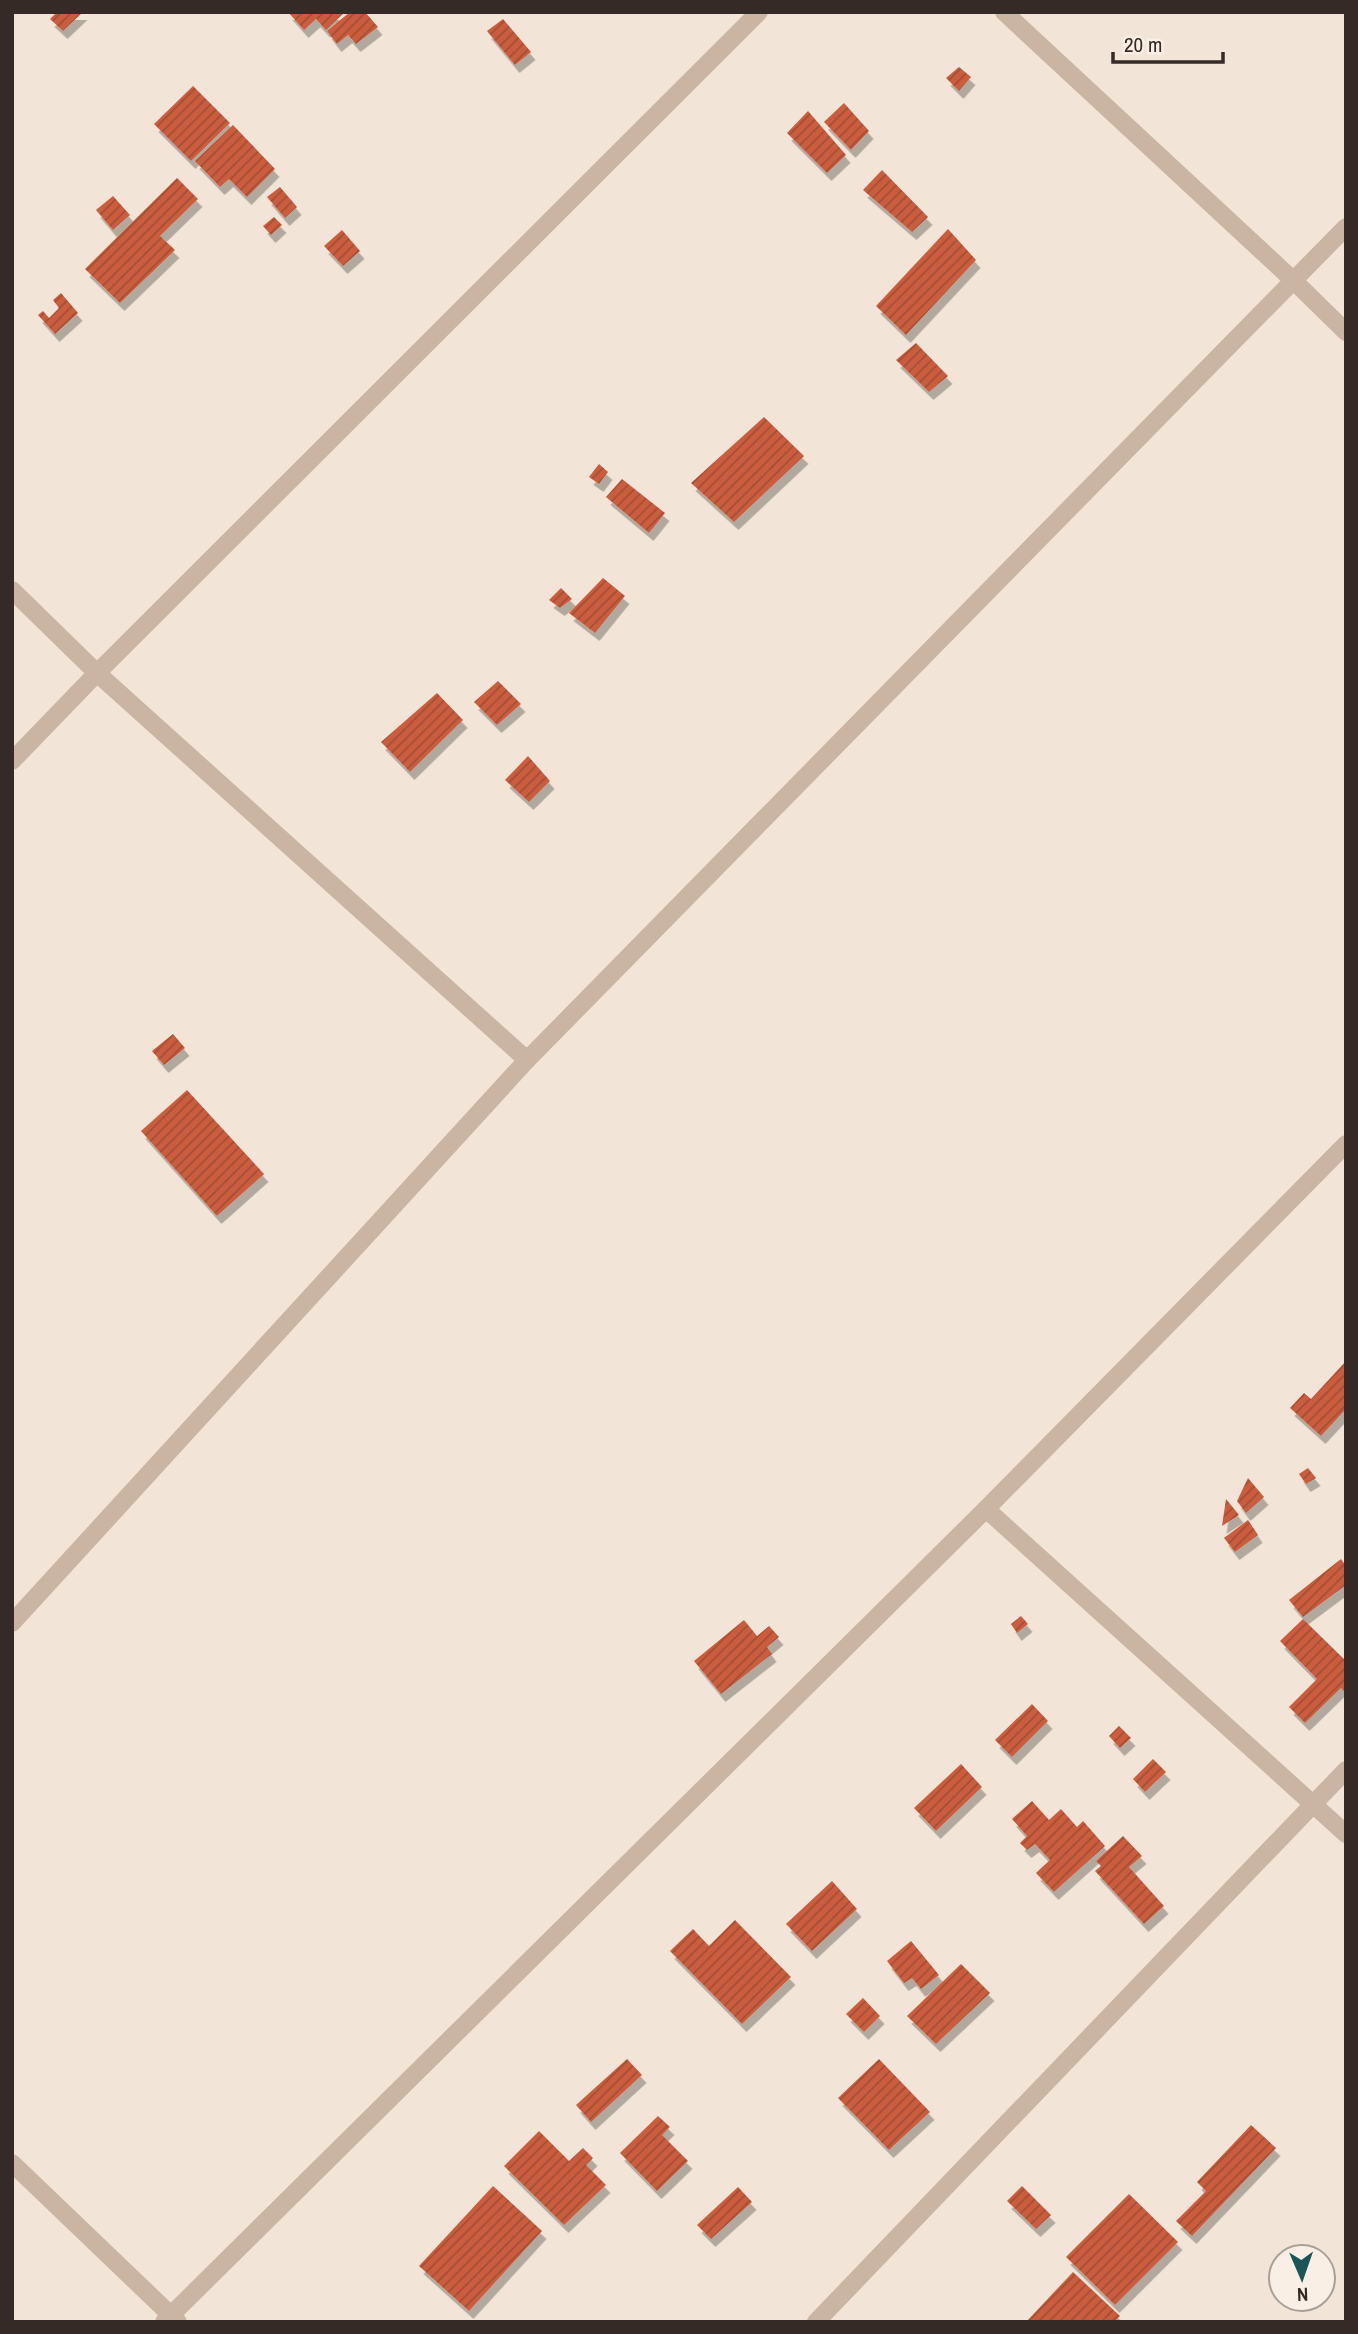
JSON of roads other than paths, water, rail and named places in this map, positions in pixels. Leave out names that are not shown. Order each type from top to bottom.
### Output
[{"type":"street","points":[[12,761],[759,12]]},
{"type":"street","points":[[1004,12],[1346,332]]},
{"type":"street","points":[[12,1623],[527,1060],[1346,228]]},
{"type":"street","points":[[12,590],[97,673],[527,1060]]},
{"type":"street","points":[[12,2162],[171,2319],[986,1509],[1346,1144]]},
{"type":"street","points":[[986,1509],[1346,1834]]},
{"type":"street","points":[[816,2322],[1346,1770]]}]
